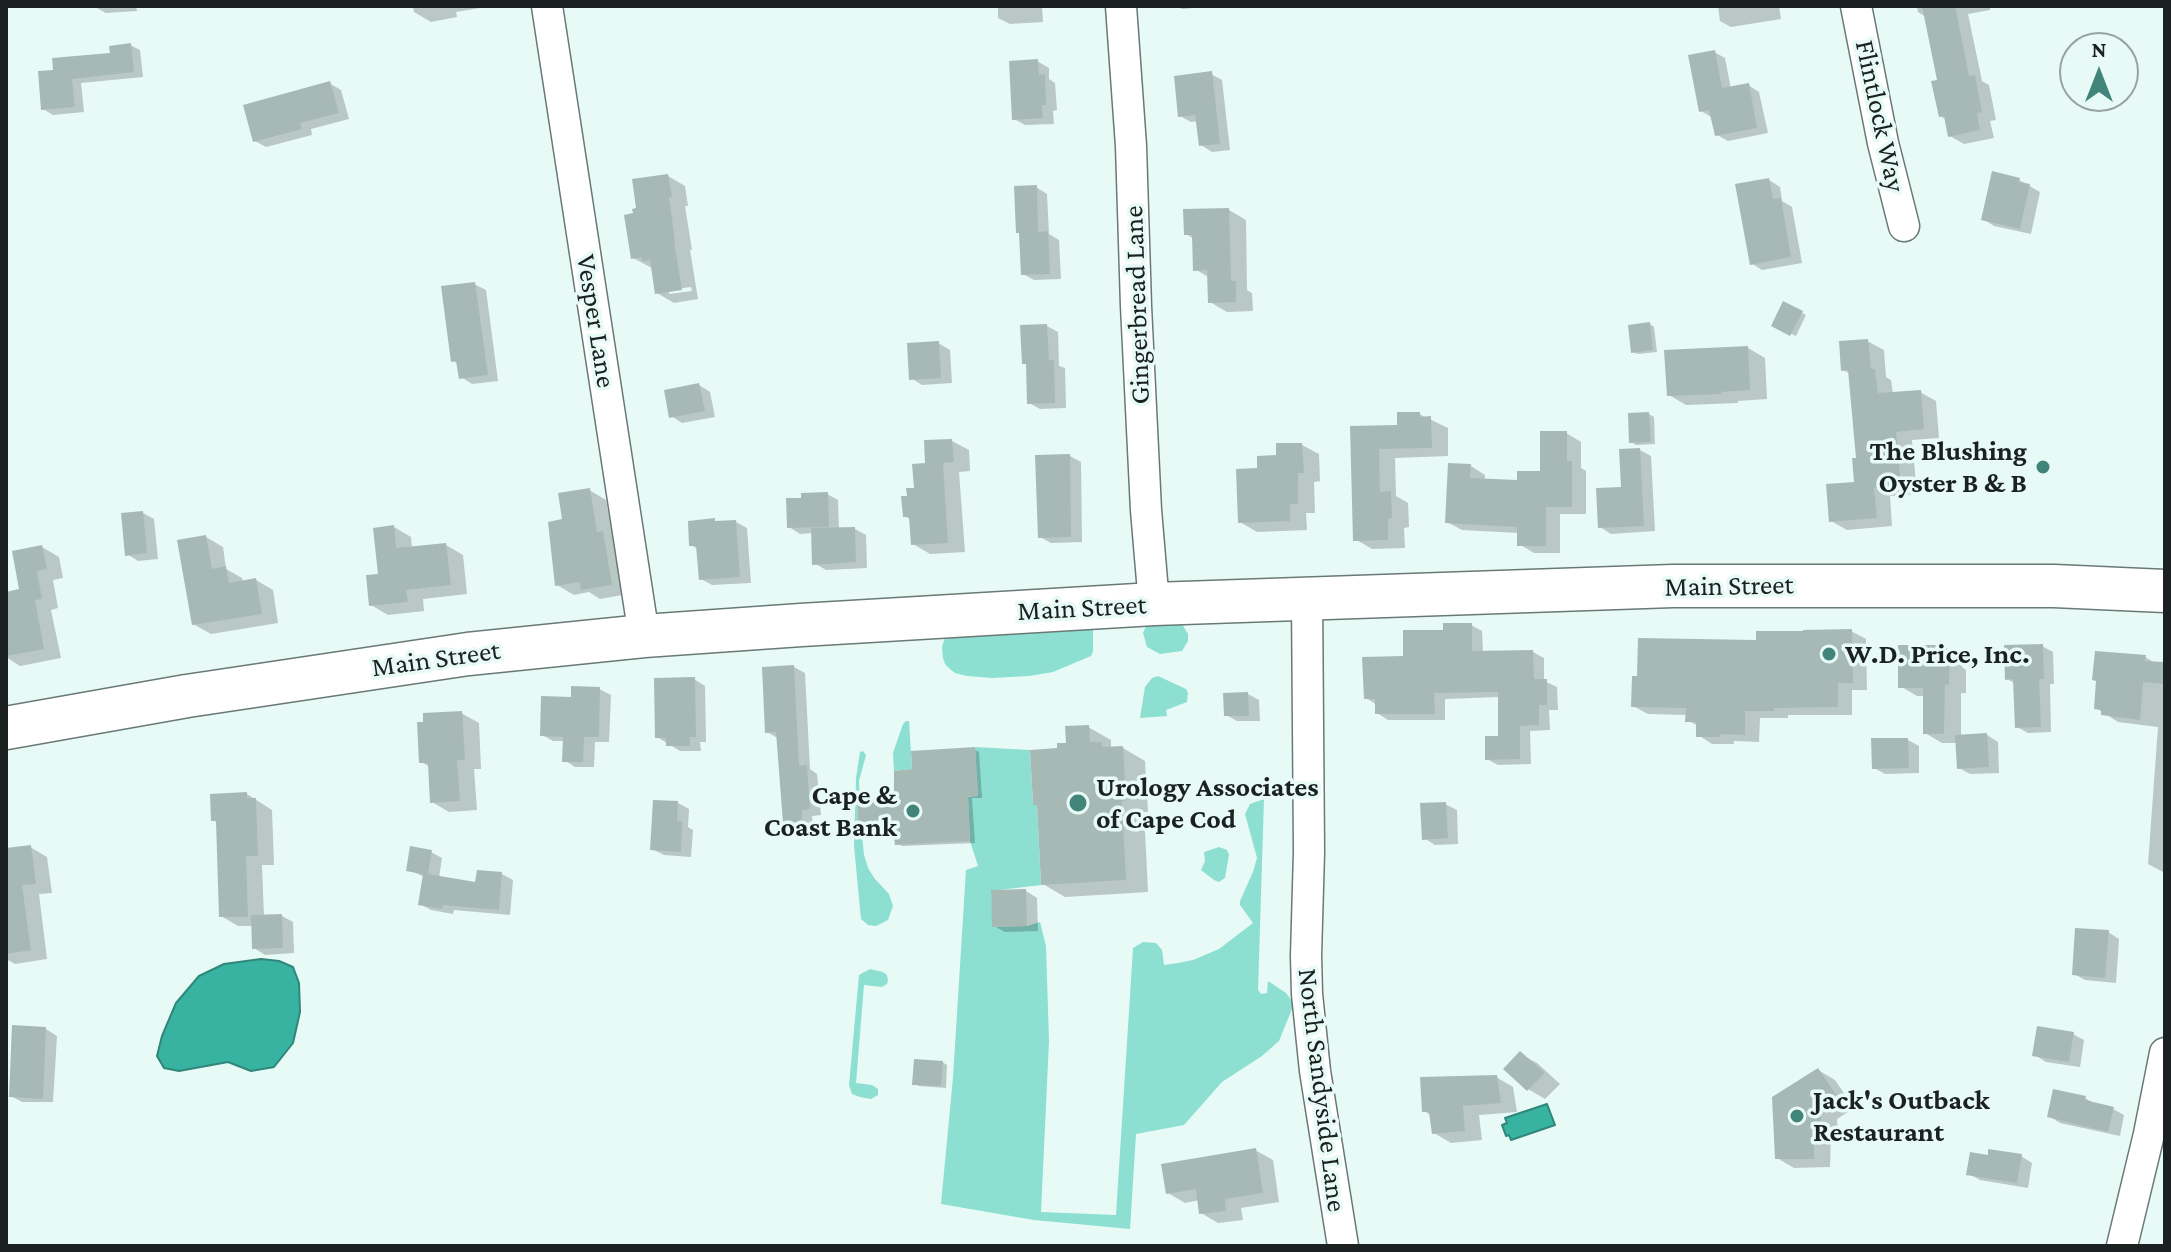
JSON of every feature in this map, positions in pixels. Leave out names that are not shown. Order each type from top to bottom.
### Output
[{"type":"main road","name":"Main Street","points":[[6,728],[392,664],[644,636],[1154,604],[1761,585],[2054,586],[2165,591]]},
{"type":"street","name":"Vesper Lane","points":[[547,6],[644,636]]},
{"type":"street","name":"Gingerbread Lane","points":[[1121,6],[1131,146],[1146,510],[1154,604]]},
{"type":"street","name":"Flintlock Way","points":[[1856,6],[1883,143],[1904,226]]},
{"type":"street","name":"North Sandyside Lane","points":[[1307,599],[1307,994],[1315,1071],[1343,1246]]},
{"type":"street","points":[[2122,1246],[2165,1053]]},
{"type":"shaded area","points":[[1175,620],[1182,624],[1188,634],[1182,651],[1160,654],[1147,647],[1143,633],[1146,626]]},
{"type":"shaded area","points":[[1093,629],[1091,656],[1053,672],[992,678],[967,676],[955,673],[943,658],[946,634]]},
{"type":"shaded area","points":[[1158,676],[1186,689],[1187,702],[1166,710],[1167,716],[1140,718],[1145,687]]},
{"type":"shaded area","points":[[906,721],[909,721],[912,769],[894,771],[893,753]]},
{"type":"shaded area","points":[[975,747],[1030,750],[1033,805],[1037,805],[1041,885],[991,891],[993,927],[1027,926],[1040,922],[1046,946],[1049,1041],[1041,1212],[1116,1215],[1133,948],[1143,942],[1156,943],[1162,950],[1164,965],[1193,960],[1219,949],[1253,923],[1240,905],[1257,858],[1245,814],[1250,804],[1264,799],[1258,990],[1261,994],[1267,993],[1268,981],[1286,993],[1294,1004],[1279,1041],[1222,1082],[1184,1125],[1136,1134],[1130,1229],[1034,1220],[941,1204],[953,1077],[966,870],[978,866],[970,841],[968,797],[978,796]]},
{"type":"shaded area","points":[[860,752],[866,755],[859,781],[860,800],[857,800],[864,855],[868,868],[889,894],[893,906],[888,920],[876,926],[868,925],[861,919],[854,846],[856,778]]},
{"type":"shaded area","points":[[1219,847],[1227,850],[1229,855],[1225,878],[1219,882],[1201,870],[1205,861],[1204,852]]},
{"type":"shaded area","points":[[261,959],[279,961],[293,967],[299,983],[300,1012],[293,1043],[274,1067],[251,1071],[228,1062],[179,1071],[164,1068],[157,1056],[162,1036],[176,1003],[199,976],[224,964]]},
{"type":"shaded area","points":[[870,969],[883,972],[888,980],[882,987],[864,985],[856,1083],[878,1089],[878,1095],[871,1099],[852,1094],[849,1085],[859,975]]},
{"type":"shaded area","points":[[1547,1104],[1555,1125],[1511,1140],[1509,1135],[1506,1136],[1502,1125],[1507,1123],[1505,1118]]},
{"type":"building","points":[[1922,6],[1955,6],[1969,76],[1975,75],[1982,112],[1977,113],[1980,130],[1948,137],[1944,116],[1939,117],[1931,81],[1937,80]]},
{"type":"building","points":[[131,43],[134,72],[72,79],[75,107],[41,110],[38,71],[53,70],[52,58],[110,53],[109,46]]},
{"type":"building","points":[[1715,50],[1722,88],[1749,83],[1757,128],[1715,136],[1709,110],[1699,112],[1688,55]]},
{"type":"building","points":[[1038,59],[1039,75],[1045,74],[1046,105],[1042,105],[1043,118],[1012,120],[1009,61]]},
{"type":"building","points":[[1212,71],[1220,144],[1199,146],[1195,115],[1178,117],[1174,76]]},
{"type":"building","points":[[330,81],[339,113],[300,123],[302,129],[253,142],[243,105]]},
{"type":"building","points":[[1992,171],[2020,178],[2019,182],[2030,184],[2020,229],[1981,220]]},
{"type":"building","points":[[668,174],[682,290],[655,294],[650,260],[642,261],[642,257],[631,259],[624,215],[633,213],[632,209],[636,208],[632,179]]},
{"type":"building","points":[[1769,178],[1773,199],[1781,198],[1791,257],[1750,265],[1735,184]]},
{"type":"building","points":[[1037,185],[1038,232],[1048,231],[1050,274],[1021,275],[1014,186]]},
{"type":"building","points":[[1229,208],[1231,281],[1236,281],[1236,302],[1208,303],[1207,270],[1193,271],[1192,235],[1184,235],[1183,209]]},
{"type":"building","points":[[475,282],[488,375],[459,379],[456,361],[451,362],[441,286]]},
{"type":"building","points":[[1783,301],[1803,311],[1790,336],[1771,326]]},
{"type":"building","points":[[1650,322],[1653,350],[1631,353],[1628,325]]},
{"type":"building","points":[[1047,324],[1049,360],[1054,360],[1055,403],[1027,404],[1026,364],[1022,364],[1020,325]]},
{"type":"building","points":[[1868,339],[1871,369],[1875,369],[1878,393],[1921,390],[1924,429],[1896,432],[1901,485],[1874,488],[1877,518],[1829,522],[1826,484],[1854,482],[1852,458],[1856,458],[1848,370],[1841,371],[1839,341]]},
{"type":"building","points":[[939,341],[941,378],[909,380],[907,343]]},
{"type":"building","points":[[1748,346],[1750,390],[1667,396],[1664,350]]},
{"type":"building","points":[[699,383],[705,411],[669,418],[664,390]]},
{"type":"building","points":[[1397,412],[1420,412],[1420,417],[1431,416],[1432,448],[1379,449],[1380,492],[1391,491],[1392,518],[1388,519],[1388,540],[1353,541],[1350,426],[1397,425]]},
{"type":"building","points":[[1649,412],[1651,442],[1629,443],[1628,413]]},
{"type":"building","points":[[1540,431],[1567,431],[1567,461],[1572,461],[1572,507],[1546,507],[1546,546],[1517,546],[1517,527],[1445,523],[1448,463],[1471,464],[1470,478],[1517,480],[1517,471],[1540,471]]},
{"type":"building","points":[[952,439],[954,462],[943,463],[948,543],[911,545],[909,517],[903,517],[901,496],[907,496],[906,488],[914,488],[912,464],[925,463],[924,440]]},
{"type":"building","points":[[1276,443],[1302,443],[1304,473],[1298,473],[1298,504],[1290,504],[1290,521],[1238,523],[1236,469],[1257,468],[1257,456],[1276,455]]},
{"type":"building","points":[[1640,448],[1644,526],[1598,528],[1596,488],[1621,487],[1619,449]]},
{"type":"building","points":[[1070,454],[1071,537],[1038,538],[1035,455]]},
{"type":"building","points":[[590,488],[597,532],[603,531],[612,585],[581,590],[580,582],[555,586],[548,522],[562,519],[558,493]]},
{"type":"building","points":[[828,492],[829,527],[787,528],[786,498],[801,498],[801,493]]},
{"type":"building","points":[[143,511],[147,553],[125,556],[121,513]]},
{"type":"building","points":[[715,518],[715,521],[736,520],[740,577],[699,580],[696,546],[689,546],[688,521]]},
{"type":"building","points":[[394,525],[396,548],[446,543],[451,585],[406,590],[408,602],[369,606],[366,575],[378,574],[373,528]]},
{"type":"building","points":[[855,527],[856,562],[812,565],[811,528]]},
{"type":"building","points":[[206,535],[212,569],[226,566],[229,583],[256,578],[262,614],[192,625],[177,540]]},
{"type":"building","points":[[42,545],[47,569],[37,571],[42,599],[35,600],[44,649],[6,656],[6,592],[19,589],[12,551]]},
{"type":"building","points":[[1443,623],[1472,623],[1472,651],[1533,650],[1534,679],[1547,679],[1547,705],[1539,705],[1539,725],[1520,726],[1520,759],[1485,760],[1485,736],[1498,736],[1498,692],[1434,693],[1435,714],[1375,714],[1375,699],[1364,699],[1362,657],[1403,656],[1403,630],[1443,630]]},
{"type":"building","points":[[1852,629],[1853,683],[1838,683],[1838,707],[1745,711],[1745,735],[1696,737],[1696,722],[1685,722],[1686,708],[1631,707],[1632,676],[1637,676],[1638,638],[1756,640],[1756,631]]},
{"type":"building","points":[[2043,644],[2044,679],[2039,679],[2041,727],[2015,728],[2013,679],[2005,680],[2004,645]]},
{"type":"building","points":[[1898,645],[1945,645],[1945,658],[1950,658],[1949,685],[1945,684],[1944,734],[1923,734],[1923,688],[1898,688]]},
{"type":"building","points":[[2095,651],[2146,655],[2145,661],[2165,662],[2165,684],[2143,682],[2140,720],[2101,715],[2101,710],[2094,709],[2096,681],[2092,680]]},
{"type":"building","points":[[794,665],[799,766],[807,765],[810,809],[802,810],[802,822],[783,823],[776,732],[765,733],[762,667]]},
{"type":"building","points":[[695,677],[696,737],[690,737],[690,746],[666,746],[666,738],[655,738],[654,678]]},
{"type":"building","points":[[571,686],[600,687],[599,737],[584,737],[583,762],[562,762],[563,737],[540,736],[541,696],[571,697]]},
{"type":"building","points":[[1248,692],[1249,716],[1224,716],[1223,693]]},
{"type":"building","points":[[462,711],[465,760],[457,760],[460,801],[430,803],[428,763],[419,763],[417,722],[423,722],[423,713]]},
{"type":"building","name":"Urology Associates of Cape Cod","points":[[1089,725],[1090,742],[1102,742],[1102,747],[1123,746],[1126,880],[1041,885],[1037,805],[1033,805],[1030,750],[1057,748],[1057,743],[1066,743],[1065,726]]},
{"type":"building","points":[[1987,733],[1989,767],[1957,769],[1955,735]]},
{"type":"building","points":[[1871,738],[1908,738],[1909,768],[1872,769]]},
{"type":"building","name":"Cape & Coast Bank","points":[[975,747],[978,796],[968,796],[970,841],[895,845],[892,823],[858,825],[857,800],[894,798],[894,771],[912,769],[911,751]]},
{"type":"building","points":[[247,792],[247,798],[256,798],[258,856],[246,856],[248,917],[219,917],[216,821],[211,821],[210,794]]},
{"type":"building","points":[[653,800],[678,801],[677,821],[682,821],[681,852],[650,850]]},
{"type":"building","points":[[1446,802],[1448,838],[1422,840],[1420,803]]},
{"type":"building","points":[[31,845],[36,884],[22,885],[31,950],[6,954],[6,848]]},
{"type":"building","points":[[410,846],[432,850],[428,874],[475,882],[477,870],[502,872],[499,910],[443,905],[442,909],[418,905],[423,874],[406,871]]},
{"type":"building","points":[[1026,889],[1027,926],[992,927],[991,890]]},
{"type":"building","points":[[282,914],[283,948],[252,949],[251,915]]},
{"type":"building","points":[[2075,928],[2109,930],[2105,978],[2072,975]]},
{"type":"building","points":[[12,1025],[46,1027],[43,1099],[9,1097]]},
{"type":"building","points":[[2037,1026],[2074,1032],[2069,1062],[2032,1056]]},
{"type":"building","points":[[1520,1051],[1545,1073],[1527,1091],[1503,1069]]},
{"type":"building","points":[[914,1059],[943,1061],[941,1086],[912,1085]]},
{"type":"building","name":"Jack's Outback Restaurant","points":[[1818,1068],[1838,1098],[1821,1109],[1821,1124],[1814,1125],[1814,1159],[1775,1159],[1772,1097]]},
{"type":"building","points":[[1497,1075],[1501,1103],[1463,1106],[1465,1131],[1432,1134],[1429,1112],[1422,1112],[1420,1077]]},
{"type":"building","points":[[2053,1089],[2086,1096],[2085,1100],[2114,1107],[2108,1132],[2047,1117]]},
{"type":"building","points":[[1256,1148],[1263,1193],[1225,1199],[1226,1211],[1199,1214],[1196,1189],[1166,1194],[1161,1164]]},
{"type":"building","points":[[1988,1149],[2022,1154],[2017,1183],[1966,1175],[1970,1152],[1988,1155]]},
{"type":"place","name":"The Blushing Oyster B & B","points":[[2043,467]]},
{"type":"place","name":"W.D. Price, Inc.","points":[[1829,654]]},
{"type":"place","name":"Urology Associates of Cape Cod","points":[[1078,803]]},
{"type":"place","name":"Cape & Coast Bank","points":[[913,811]]},
{"type":"place","name":"Jack's Outback Restaurant","points":[[1797,1116]]}]
